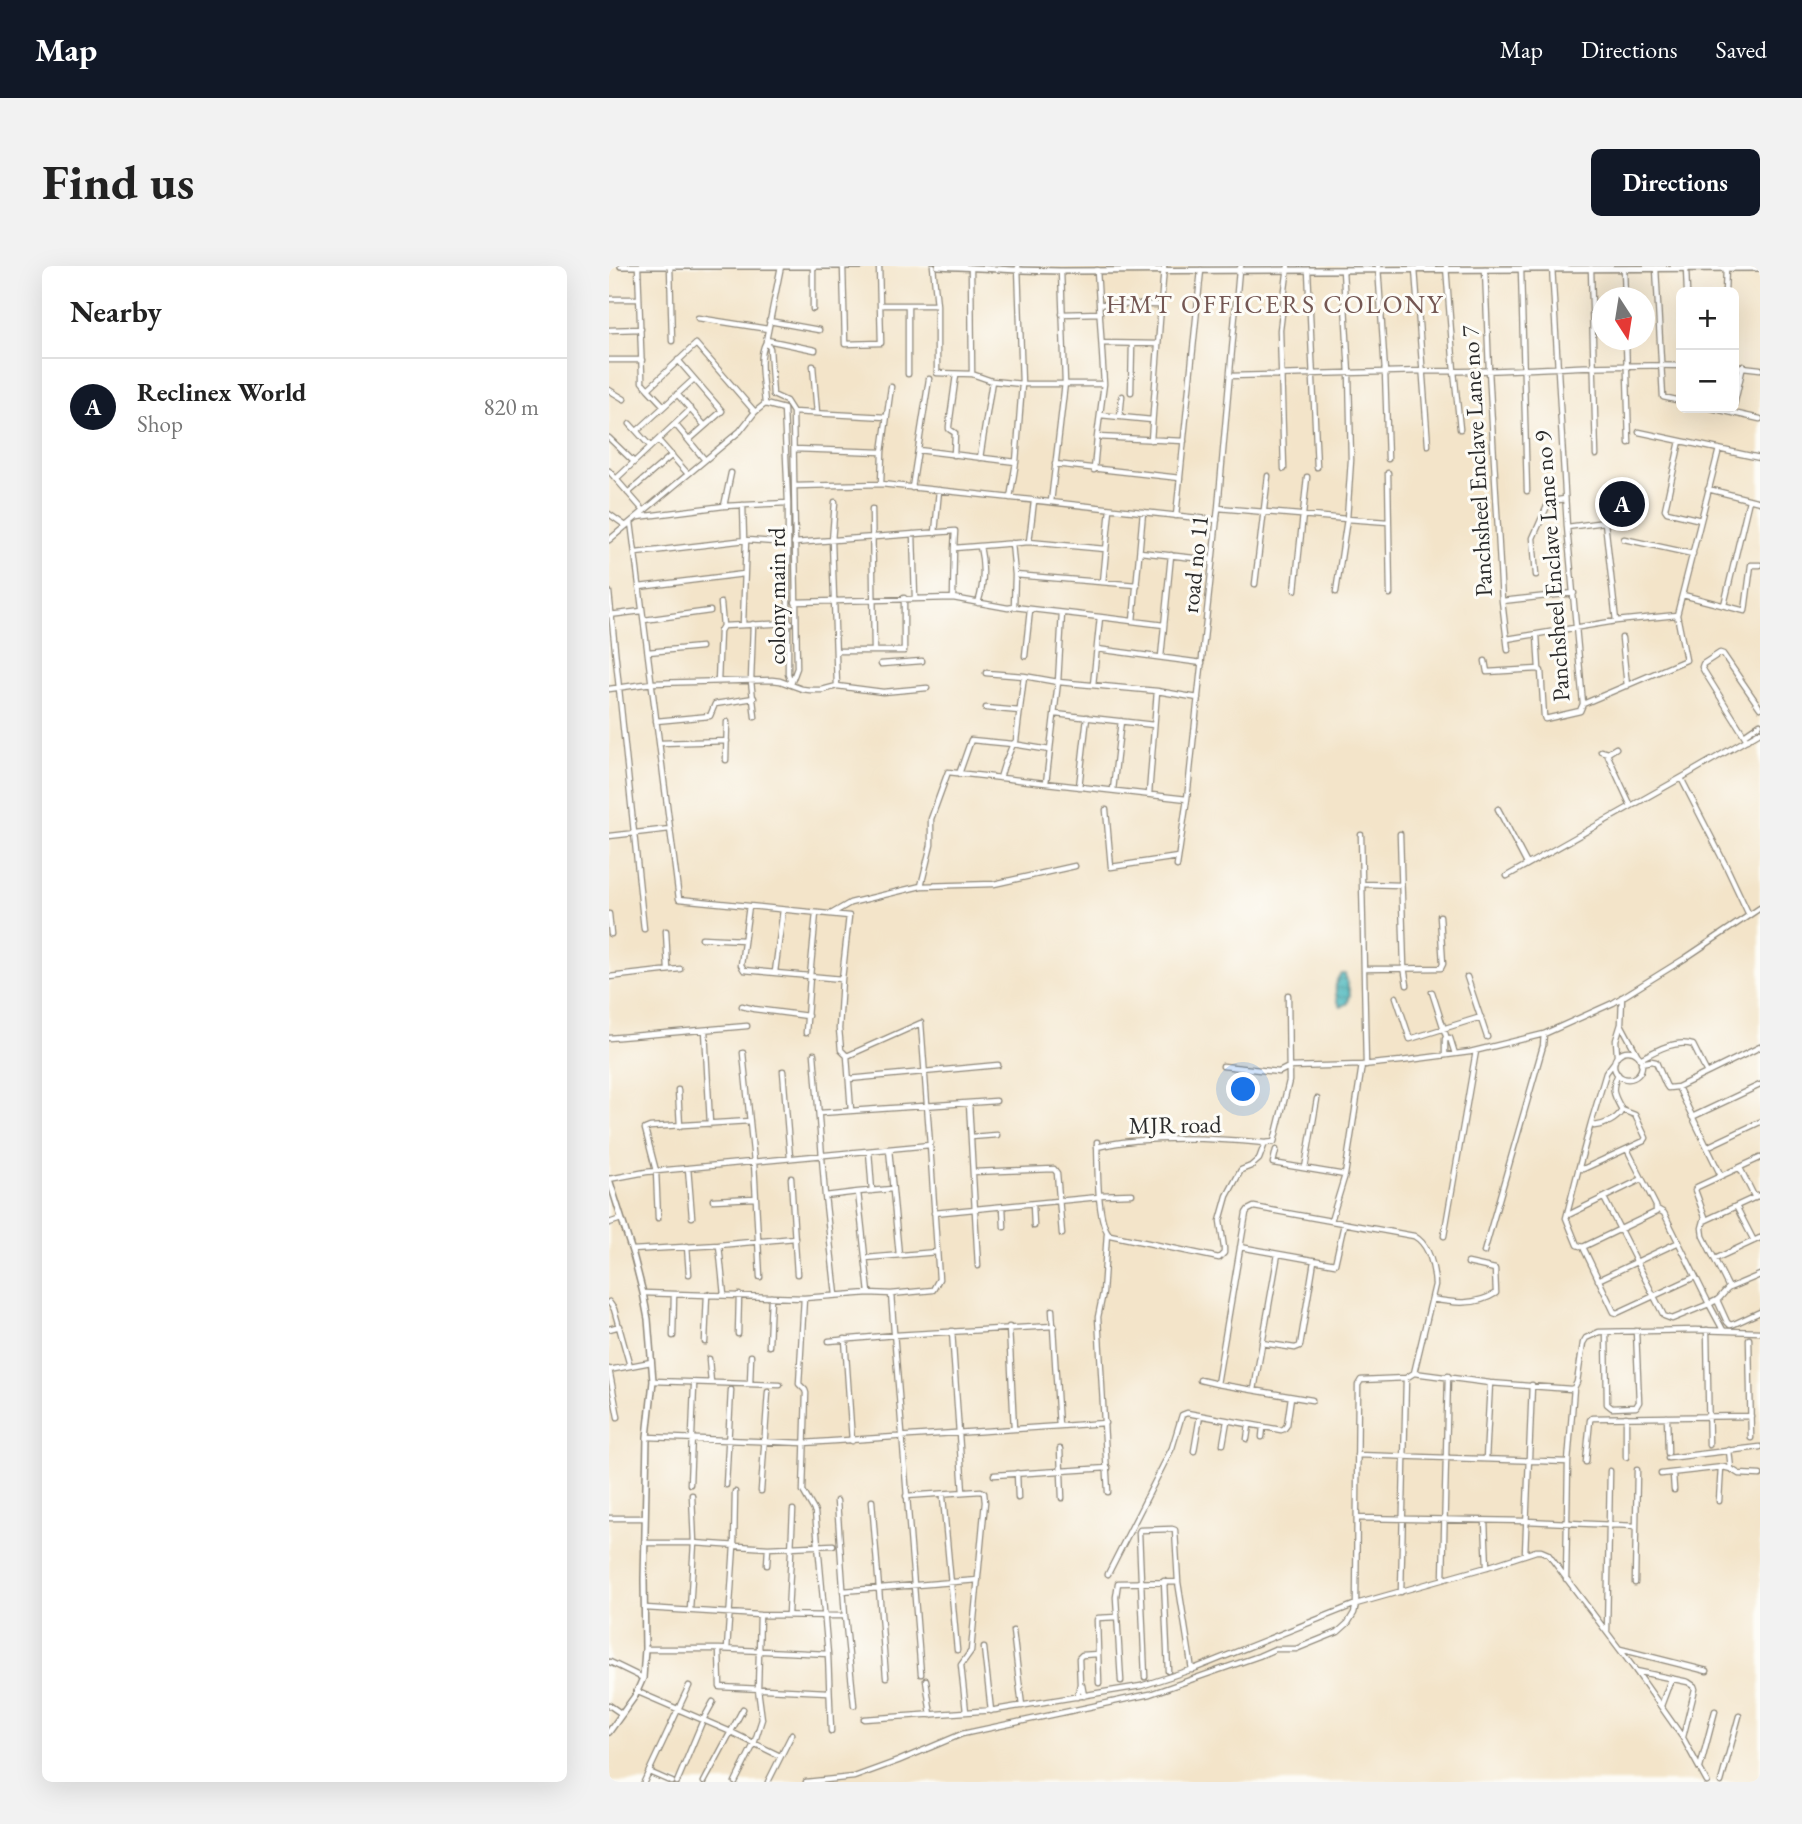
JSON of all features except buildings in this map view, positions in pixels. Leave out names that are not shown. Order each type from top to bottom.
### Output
[{"type":"street","points":[[621,266],[861,266]]},
{"type":"street","points":[[843,266],[845,344],[881,343],[879,266]]},
{"type":"street","points":[[1104,384],[1022,384],[992,381],[972,374],[937,373],[935,266],[1061,271],[1163,268],[1760,268]]},
{"type":"street","points":[[638,267],[642,382],[664,406]]},
{"type":"street","points":[[670,267],[672,341]]},
{"type":"street","points":[[765,401],[762,389],[762,349],[767,341],[781,267]]},
{"type":"street","points":[[813,267],[813,309]]},
{"type":"street","points":[[1446,267],[1460,429]]},
{"type":"street","name":"Panchsheel Enclave Lane no 9","points":[[1485,661],[1487,672],[1539,669],[1545,719],[1580,711],[1583,704],[1565,499],[1552,267]]},
{"type":"street","points":[[971,268],[972,374]]},
{"type":"street","points":[[1010,498],[1016,462],[1022,384],[1018,268]]},
{"type":"street","points":[[1150,440],[1163,268]]},
{"type":"street","name":"road no 11","points":[[1177,866],[1187,799],[1219,508],[1240,268]]},
{"type":"street","points":[[1284,469],[1280,330],[1288,268]]},
{"type":"street","points":[[1378,268],[1388,459]]},
{"type":"street","points":[[1591,268],[1596,455]]},
{"type":"street","points":[[1655,268],[1663,397],[1676,400]]},
{"type":"street","points":[[1686,268],[1687,287]]},
{"type":"street","points":[[1725,287],[1726,268]]},
{"type":"street","points":[[1415,269],[1427,444]]},
{"type":"street","name":"Panchsheel Enclave Lane no 7","points":[[1485,269],[1502,601],[1508,650]]},
{"type":"street","points":[[1521,269],[1527,491]]},
{"type":"street","points":[[1624,269],[1625,287]]},
{"type":"street","points":[[1094,470],[1104,384],[1097,270]]},
{"type":"street","points":[[1176,516],[1201,270]]},
{"type":"street","points":[[1308,270],[1317,467]]},
{"type":"street","points":[[1336,592],[1347,519],[1351,460],[1343,270]]},
{"type":"street","points":[[1051,502],[1065,383],[1061,271]]},
{"type":"street","points":[[609,299],[639,299]]},
{"type":"street","points":[[1099,304],[1161,305]]},
{"type":"street","points":[[880,305],[937,305]]},
{"type":"street","points":[[908,305],[908,374]]},
{"type":"street","points":[[1062,314],[1100,313]]},
{"type":"street","points":[[698,318],[768,329]]},
{"type":"street","points":[[769,321],[819,330]]},
{"type":"street","points":[[609,330],[641,329]]},
{"type":"street","points":[[767,341],[815,350]]},
{"type":"street","points":[[767,341],[770,348],[773,395]]},
{"type":"street","points":[[648,389],[696,344],[755,412]]},
{"type":"street","points":[[1102,344],[1158,344]]},
{"type":"street","points":[[1131,392],[1132,344]]},
{"type":"street","points":[[1626,350],[1629,443]]},
{"type":"street","points":[[609,360],[642,360]]},
{"type":"street","points":[[678,360],[723,411],[689,440]]},
{"type":"street","points":[[813,366],[817,413]]},
{"type":"street","points":[[1230,376],[1676,366]]},
{"type":"street","points":[[1739,366],[1760,369]]},
{"type":"street","points":[[1739,383],[1743,366]]},
{"type":"street","points":[[954,455],[955,433],[949,429],[949,422],[956,375]]},
{"type":"street","points":[[637,431],[695,379]]},
{"type":"street","points":[[912,488],[929,379]]},
{"type":"street","points":[[980,458],[992,381]]},
{"type":"street","points":[[881,484],[882,452],[891,387]]},
{"type":"street","points":[[609,390],[624,399]]},
{"type":"street","points":[[677,394],[705,426]]},
{"type":"street","points":[[609,540],[740,432],[755,412],[773,395]]},
{"type":"street","points":[[773,395],[786,401],[793,412],[886,417]]},
{"type":"street","points":[[1120,417],[1122,396]]},
{"type":"street","name":"colony main rd","points":[[765,401],[784,409],[788,503],[788,674],[791,684]]},
{"type":"street","points":[[616,478],[691,409]]},
{"type":"street","points":[[1739,411],[1760,419]]},
{"type":"street","name":"colony main rd","points":[[791,684],[797,668],[793,412]]},
{"type":"street","points":[[1100,415],[1152,420]]},
{"type":"street","points":[[630,424],[650,446]]},
{"type":"street","points":[[675,424],[705,460]]},
{"type":"street","points":[[1639,432],[1760,458]]},
{"type":"street","points":[[1097,437],[1184,441]]},
{"type":"street","points":[[609,438],[634,462]]},
{"type":"street","points":[[658,440],[688,474]]},
{"type":"street","points":[[1680,441],[1665,509],[1667,512],[1701,520]]},
{"type":"street","points":[[794,449],[882,452]]},
{"type":"street","points":[[1583,704],[1686,660],[1677,615],[1719,449]]},
{"type":"street","points":[[918,450],[1016,462]]},
{"type":"street","points":[[628,492],[672,455]]},
{"type":"street","points":[[785,458],[794,458]]},
{"type":"street","points":[[1055,464],[1180,478]]},
{"type":"street","points":[[609,471],[644,512]]},
{"type":"street","points":[[725,506],[731,473]]},
{"type":"street","points":[[1388,473],[1390,594]]},
{"type":"street","points":[[1255,584],[1268,476]]},
{"type":"street","points":[[1295,590],[1307,477]]},
{"type":"street","points":[[795,486],[881,484],[1217,520]]},
{"type":"street","points":[[1708,489],[1760,502]]},
{"type":"street","points":[[935,533],[939,491]]},
{"type":"street","points":[[1536,575],[1533,538],[1548,503],[1565,499]]},
{"type":"street","points":[[1724,605],[1749,500]]},
{"type":"street","points":[[1029,542],[1034,501]]},
{"type":"street","points":[[835,502],[832,541],[837,686]]},
{"type":"street","points":[[637,517],[725,506],[788,503]]},
{"type":"street","points":[[743,505],[743,624]]},
{"type":"street","points":[[1219,508],[1388,522]]},
{"type":"street","points":[[872,509],[874,650]]},
{"type":"street","points":[[1103,582],[1110,509]]},
{"type":"street","points":[[1133,621],[1143,512]]},
{"type":"street","points":[[609,514],[629,524],[636,553],[679,899],[849,916],[839,1029],[841,1050],[847,1056],[851,1111]]},
{"type":"street","points":[[1567,527],[1616,521]]},
{"type":"street","points":[[1605,523],[1616,621]]},
{"type":"street","points":[[636,553],[745,540],[794,546],[955,531],[953,598]]},
{"type":"street","points":[[913,534],[915,598]]},
{"type":"street","points":[[1624,540],[1693,554]]},
{"type":"street","points":[[954,548],[1029,542],[1105,549]]},
{"type":"street","points":[[1012,543],[1014,607]]},
{"type":"street","points":[[978,603],[983,575],[980,546]]},
{"type":"street","points":[[1140,552],[1212,560]]},
{"type":"street","points":[[1161,657],[1171,555]]},
{"type":"street","points":[[1683,595],[1745,611],[1751,565],[1760,565]]},
{"type":"street","points":[[639,587],[744,574]]},
{"type":"street","points":[[1015,575],[1137,585]]},
{"type":"street","points":[[609,592],[644,929]]},
{"type":"street","points":[[1502,601],[1574,593]]},
{"type":"street","points":[[904,598],[905,662]]},
{"type":"street","points":[[795,602],[953,598],[1008,608],[1164,625]]},
{"type":"street","points":[[718,682],[720,631],[723,626],[721,603]]},
{"type":"street","points":[[1025,656],[1030,610]]},
{"type":"street","points":[[610,615],[642,611]]},
{"type":"street","points":[[643,620],[710,611]]},
{"type":"street","points":[[1046,783],[1055,714],[1062,613]]},
{"type":"street","points":[[1507,639],[1616,621],[1677,615]]},
{"type":"street","points":[[1093,685],[1100,617]]},
{"type":"street","points":[[723,626],[796,622]]},
{"type":"street","points":[[753,624],[751,681],[755,717]]},
{"type":"street","points":[[1537,634],[1539,669]]},
{"type":"street","points":[[1622,638],[1627,686]]},
{"type":"street","points":[[647,652],[701,647]]},
{"type":"street","points":[[1097,649],[1202,663]]},
{"type":"street","points":[[837,651],[904,650]]},
{"type":"street","points":[[1745,737],[1704,671],[1703,664],[1720,653],[1723,654],[1760,708]]},
{"type":"street","points":[[881,664],[922,661]]},
{"type":"street","points":[[986,673],[1157,691],[1198,698]]},
{"type":"street","points":[[1000,778],[1016,741],[1024,676]]},
{"type":"street","points":[[609,689],[652,683],[772,680],[791,684],[802,690],[822,690],[837,686],[883,692],[927,688]]},
{"type":"street","points":[[1149,794],[1157,691]]},
{"type":"street","points":[[656,721],[710,716],[715,704],[754,698]]},
{"type":"street","points":[[986,708],[1020,711]]},
{"type":"street","points":[[1055,714],[1154,725]]},
{"type":"street","points":[[1079,787],[1087,718]]},
{"type":"street","points":[[1113,790],[1121,721]]},
{"type":"street","points":[[726,760],[727,722]]},
{"type":"street","points":[[1507,876],[1681,778],[1745,737],[1760,724]]},
{"type":"street","points":[[1745,737],[1760,732]]},
{"type":"street","points":[[959,774],[971,740],[1050,750]]},
{"type":"street","points":[[660,743],[727,741]]},
{"type":"street","points":[[1601,751],[1608,753],[1616,748]]},
{"type":"street","points":[[1608,753],[1631,806]]},
{"type":"street","points":[[921,886],[931,845],[931,819],[948,772],[1187,799]]},
{"type":"street","points":[[1681,778],[1749,915]]},
{"type":"street","points":[[1498,809],[1527,864]]},
{"type":"street","points":[[1106,810],[1111,867],[1178,857]]},
{"type":"street","points":[[609,836],[670,829]]},
{"type":"street","points":[[1401,834],[1404,967],[1407,985]]},
{"type":"street","points":[[1331,1221],[1345,1175],[1364,1065],[1361,835]]},
{"type":"street","points":[[831,914],[849,903],[921,886],[994,884],[1075,866]]},
{"type":"street","points":[[1362,884],[1401,885]]},
{"type":"street","points":[[749,906],[741,965],[743,969],[842,979]]},
{"type":"street","points":[[1223,1066],[1279,1072],[1289,1067],[1364,1065],[1455,1054],[1544,1034],[1613,1003],[1760,908]]},
{"type":"street","points":[[775,972],[783,909]]},
{"type":"street","points":[[806,1033],[816,913]]},
{"type":"street","points":[[609,914],[611,934]]},
{"type":"street","points":[[1364,969],[1441,968],[1440,916]]},
{"type":"street","points":[[666,931],[668,970]]},
{"type":"street","points":[[702,938],[744,940]]},
{"type":"street","points":[[609,977],[680,969]]},
{"type":"street","points":[[1467,977],[1487,1037]]},
{"type":"street","points":[[1432,992],[1447,1039],[1445,1055]]},
{"type":"street","points":[[1107,1233],[1219,1258],[1224,1253],[1220,1221],[1227,1196],[1241,1170],[1259,1159],[1265,1143],[1275,1140],[1289,1081],[1288,995]]},
{"type":"street","points":[[1396,997],[1410,1039],[1481,1017]]},
{"type":"street","points":[[1621,1024],[1640,1059],[1640,1072],[1633,1078],[1624,1078],[1615,1069],[1622,997]]},
{"type":"street","points":[[742,1006],[808,1016]]},
{"type":"street","points":[[643,1293],[804,1298],[933,1290],[939,1279],[921,1024],[847,1056]]},
{"type":"street","points":[[609,1038],[747,1026]]},
{"type":"street","points":[[705,1030],[710,1125]]},
{"type":"street","points":[[1484,1252],[1543,1046],[1544,1034]]},
{"type":"street","points":[[1447,1039],[1450,1038],[1455,1054]]},
{"type":"street","points":[[1640,1059],[1665,1047],[1689,1043],[1693,1045],[1707,1073]]},
{"type":"street","points":[[1657,1209],[1656,1212],[1583,1247],[1577,1245],[1567,1222],[1606,1073],[1621,1054],[1629,1052],[1640,1059],[1656,1062],[1666,1085],[1678,1087],[1760,1047]]},
{"type":"street","points":[[1444,1236],[1476,1050]]},
{"type":"street","points":[[743,1053],[754,1162],[760,1277]]},
{"type":"street","points":[[814,1054],[836,1295]]},
{"type":"street","points":[[849,1079],[998,1065]]},
{"type":"street","points":[[783,1071],[790,1158]]},
{"type":"street","points":[[1580,1167],[1585,1169],[1644,1141],[1646,1135],[1635,1115],[1622,1110],[1613,1092],[1618,1074]]},
{"type":"street","points":[[1692,1117],[1760,1085]]},
{"type":"street","points":[[1678,1087],[1721,1176]]},
{"type":"street","points":[[678,1090],[680,1126]]},
{"type":"street","points":[[1305,1168],[1317,1099]]},
{"type":"street","points":[[820,1113],[996,1101]]},
{"type":"street","points":[[969,1102],[978,1266]]},
{"type":"street","points":[[1591,1123],[1598,1126],[1613,1120],[1622,1110]]},
{"type":"street","points":[[659,1217],[656,1171],[645,1129],[750,1121]]},
{"type":"street","points":[[1707,1147],[1760,1122]]},
{"type":"street","points":[[971,1137],[997,1135]]},
{"type":"street","name":"MJR road","points":[[1099,1196],[1097,1145],[1192,1139],[1265,1143]]},
{"type":"street","points":[[609,1731],[638,1692],[643,1678],[647,1437],[653,1381],[643,1293],[609,1179],[656,1171],[930,1145]]},
{"type":"street","points":[[889,1149],[899,1255]]},
{"type":"street","points":[[1627,1149],[1657,1209],[1664,1213],[1723,1331]]},
{"type":"street","points":[[1276,1150],[1273,1163],[1345,1175]]},
{"type":"street","points":[[869,1151],[871,1191]]},
{"type":"street","points":[[1729,1289],[1703,1236],[1705,1217],[1695,1190],[1760,1158]]},
{"type":"street","points":[[688,1168],[692,1217]]},
{"type":"street","points":[[1704,1221],[1757,1196],[1739,1168]]},
{"type":"street","points":[[973,1172],[1055,1169],[1062,1234]]},
{"type":"street","points":[[790,1178],[797,1274]]},
{"type":"street","points":[[1567,1216],[1642,1179]]},
{"type":"street","points":[[825,1196],[892,1189]]},
{"type":"street","points":[[858,1192],[869,1293]]},
{"type":"street","points":[[935,1213],[1132,1194]]},
{"type":"street","points":[[1099,1196],[1103,1225],[1107,1233],[1103,1293],[1098,1317],[1108,1492]]},
{"type":"street","points":[[713,1200],[755,1198]]},
{"type":"street","points":[[1604,1198],[1664,1316],[1672,1319],[1709,1304],[1723,1297],[1726,1290],[1760,1275]]},
{"type":"street","points":[[1033,1204],[1034,1226]]},
{"type":"street","points":[[1736,1206],[1753,1241]]},
{"type":"street","points":[[1003,1207],[1004,1227]]},
{"type":"street","points":[[1217,1384],[1246,1213],[1254,1208],[1414,1236],[1421,1240],[1434,1271],[1435,1285],[1414,1373]]},
{"type":"street","points":[[609,1223],[621,1219]]},
{"type":"street","points":[[1240,1247],[1335,1264],[1344,1224]]},
{"type":"street","points":[[632,1250],[795,1238]]},
{"type":"street","points":[[1715,1259],[1760,1238]]},
{"type":"street","points":[[1598,1280],[1679,1242]]},
{"type":"street","points":[[719,1245],[724,1295]]},
{"type":"street","points":[[687,1246],[689,1274]]},
{"type":"street","points":[[1583,1247],[1614,1312],[1695,1276]]},
{"type":"street","points":[[866,1258],[937,1252]]},
{"type":"street","points":[[1254,1390],[1278,1254]]},
{"type":"street","points":[[1262,1343],[1295,1348],[1300,1346],[1314,1261]]},
{"type":"street","points":[[1431,1299],[1464,1303],[1496,1293],[1495,1269],[1468,1263]]},
{"type":"street","points":[[673,1336],[674,1294]]},
{"type":"street","points":[[705,1342],[707,1294]]},
{"type":"street","points":[[891,1294],[921,1674]]},
{"type":"street","points":[[738,1334],[739,1295]]},
{"type":"street","points":[[769,1346],[771,1297]]},
{"type":"street","points":[[804,1298],[799,1384],[806,1393],[803,1491],[815,1512],[828,1654],[831,1731]]},
{"type":"street","points":[[1717,1300],[1730,1325],[1760,1312]]},
{"type":"street","points":[[609,1303],[620,1326],[630,1366]]},
{"type":"street","points":[[1052,1310],[1059,1426]]},
{"type":"street","points":[[609,1329],[620,1326]]},
{"type":"street","points":[[829,1341],[1053,1326]]},
{"type":"street","points":[[1009,1327],[1014,1429]]},
{"type":"street","points":[[1566,1579],[1568,1462],[1574,1388],[1586,1338],[1606,1332],[1696,1327],[1707,1330],[1760,1332]]},
{"type":"street","points":[[1707,1330],[1709,1445]]},
{"type":"street","points":[[952,1331],[963,1492]]},
{"type":"street","points":[[1606,1332],[1607,1401],[1612,1408],[1624,1408],[1636,1407],[1639,1402],[1636,1331]]},
{"type":"street","points":[[845,1339],[852,1441]]},
{"type":"street","points":[[1748,1339],[1751,1438]]},
{"type":"street","points":[[750,1384],[751,1356]]},
{"type":"street","points":[[709,1359],[711,1383]]},
{"type":"street","points":[[618,1417],[609,1370],[651,1362]]},
{"type":"street","points":[[806,1782],[854,1777],[962,1734],[1150,1694],[1271,1650],[1296,1649],[1330,1636],[1344,1628],[1354,1613],[1356,1604],[1359,1382],[1366,1379],[1406,1378],[1414,1373],[1490,1383],[1574,1388]]},
{"type":"street","points":[[1443,1579],[1448,1376]]},
{"type":"street","points":[[1401,1592],[1406,1378]]},
{"type":"street","points":[[1200,1380],[1311,1400]]},
{"type":"street","points":[[653,1381],[780,1385]]},
{"type":"street","points":[[1486,1459],[1490,1383]]},
{"type":"street","points":[[1525,1554],[1532,1385]]},
{"type":"street","points":[[690,1484],[694,1386]]},
{"type":"street","points":[[726,1485],[731,1390]]},
{"type":"street","points":[[761,1491],[768,1392]]},
{"type":"street","points":[[1108,1574],[1172,1448],[1182,1415],[1187,1413],[1281,1430],[1286,1427],[1291,1397]]},
{"type":"street","points":[[609,1404],[616,1402]]},
{"type":"street","points":[[1194,1451],[1200,1416]]},
{"type":"street","points":[[1586,1462],[1591,1419],[1751,1416]]},
{"type":"street","points":[[1626,1417],[1626,1457]]},
{"type":"street","points":[[1667,1417],[1668,1456],[1760,1447]]},
{"type":"street","points":[[1223,1444],[1227,1421]]},
{"type":"street","points":[[647,1437],[804,1443],[1105,1423]]},
{"type":"street","points":[[1247,1439],[1249,1425]]},
{"type":"street","points":[[1262,1437],[1263,1427]]},
{"type":"street","points":[[1060,1449],[1062,1498]]},
{"type":"street","points":[[1729,1450],[1731,1469]]},
{"type":"street","points":[[1357,1455],[1568,1462]]},
{"type":"street","points":[[1719,1501],[1721,1467]]},
{"type":"street","points":[[1661,1474],[1721,1467],[1739,1474],[1760,1475]]},
{"type":"street","points":[[994,1475],[1108,1468]]},
{"type":"street","points":[[1635,1583],[1637,1470]]},
{"type":"street","points":[[1607,1632],[1610,1471]]},
{"type":"street","points":[[1017,1473],[1018,1498]]},
{"type":"street","points":[[1673,1474],[1674,1490]]},
{"type":"street","points":[[906,1496],[981,1491],[984,1493],[971,1651],[961,1665],[966,1712]]},
{"type":"street","points":[[727,1649],[735,1492]]},
{"type":"street","points":[[690,1610],[694,1543],[692,1495]]},
{"type":"street","points":[[943,1497],[957,1650]]},
{"type":"street","points":[[837,1501],[854,1705]]},
{"type":"street","points":[[871,1501],[886,1677]]},
{"type":"street","points":[[788,1615],[793,1510]]},
{"type":"street","points":[[609,1518],[645,1518]]},
{"type":"street","points":[[1357,1518],[1636,1526]]},
{"type":"street","points":[[1485,1521],[1487,1567]]},
{"type":"street","points":[[1145,1677],[1139,1531],[1143,1530],[1172,1529],[1176,1534],[1178,1582],[1192,1670]]},
{"type":"street","points":[[645,1543],[768,1548],[833,1545]]},
{"type":"street","points":[[767,1565],[768,1548]]},
{"type":"street","points":[[864,1719],[991,1711],[1141,1686],[1192,1670],[1356,1604],[1536,1551],[1548,1554],[1636,1671],[1683,1738],[1707,1782]]},
{"type":"street","points":[[843,1591],[978,1580]]},
{"type":"street","points":[[1164,1581],[1168,1671]]},
{"type":"street","points":[[1121,1681],[1118,1583],[1178,1582]]},
{"type":"street","points":[[645,1608],[760,1615],[845,1616]]},
{"type":"street","points":[[735,1782],[754,1744],[762,1718],[758,1689],[760,1615]]},
{"type":"street","points":[[1099,1683],[1097,1620],[1117,1617]]},
{"type":"street","points":[[1013,1631],[1022,1706]]},
{"type":"street","points":[[984,1648],[991,1711]]},
{"type":"street","points":[[645,1649],[727,1649],[828,1654]]},
{"type":"street","points":[[719,1649],[720,1687],[828,1692]]},
{"type":"street","points":[[1619,1649],[1707,1671]]},
{"type":"street","points":[[1077,1697],[1080,1684],[1079,1658],[1098,1654]]},
{"type":"street","points":[[609,1662],[643,1678]]},
{"type":"street","points":[[1636,1671],[1688,1682],[1694,1686],[1683,1738]]},
{"type":"street","points":[[1661,1707],[1671,1679]]},
{"type":"street","points":[[926,1680],[931,1715]]},
{"type":"street","points":[[1080,1684],[1084,1696]]},
{"type":"street","points":[[644,1782],[689,1686]]},
{"type":"street","points":[[638,1692],[780,1756]]},
{"type":"street","points":[[649,1772],[674,1782],[713,1702]]},
{"type":"street","points":[[609,1705],[622,1714]]},
{"type":"street","points":[[704,1782],[743,1709]]},
{"type":"street","points":[[1700,1769],[1715,1711]]},
{"type":"street","points":[[1721,1782],[1739,1716]]},
{"type":"street","points":[[768,1782],[792,1734]]},
{"type":"water","points":[[1341,974],[1345,974],[1350,994],[1348,1003],[1341,1007],[1336,990]]},
{"type":"place","name":"Reclinex World","points":[[1622,504]]},
{"type":"district","name":"HMT OFFICERS COLONY","points":[[1275,304]]}]
